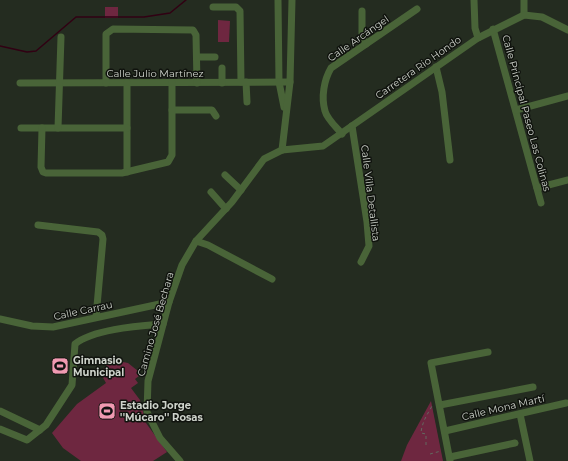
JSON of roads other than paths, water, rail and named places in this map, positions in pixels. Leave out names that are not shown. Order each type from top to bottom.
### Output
[{"type":"street","points":[[278,0],[279,82],[286,111]]},
{"type":"street","points":[[282,150],[290,82],[292,0]]},
{"type":"street","points":[[474,0],[475,28],[478,38]]},
{"type":"street","points":[[524,0],[524,15],[542,17],[568,30]]},
{"type":"street","points":[[213,7],[236,7],[240,11],[244,82],[247,102]]},
{"type":"street","name":"Calle Arcángel","points":[[342,134],[325,112],[323,92],[326,76],[330,68],[417,9]]},
{"type":"street","points":[[362,11],[362,36],[366,44]]},
{"type":"street","name":"Carretera Rio Hondo","points":[[282,150],[323,146],[478,38],[493,29],[524,15]]},
{"type":"street","points":[[106,83],[106,34],[112,29],[193,30],[196,35],[196,83]]},
{"type":"street","name":"Calle Principal Paseo Las Colinas","points":[[493,29],[541,203]]},
{"type":"street","points":[[58,128],[59,84],[61,78],[61,36]]},
{"type":"street","points":[[197,57],[214,57]]},
{"type":"street","points":[[436,67],[442,92],[450,160]]},
{"type":"street","points":[[222,68],[222,83]]},
{"type":"street","name":"Calle Julio Martínez","points":[[20,83],[290,82]]},
{"type":"street","points":[[127,83],[127,172]]},
{"type":"street","points":[[42,128],[41,167],[44,172],[127,172],[168,162],[171,159],[172,83]]},
{"type":"street","points":[[516,110],[568,96]]},
{"type":"street","points":[[172,110],[212,110],[216,116]]},
{"type":"street","name":"Calle Villa Detallista","points":[[352,126],[367,222],[369,246],[361,262]]},
{"type":"street","points":[[21,128],[127,128]]},
{"type":"street","name":"Camino José Bechara","points":[[180,461],[160,438],[147,412],[148,381],[169,302],[182,265],[196,241],[226,209],[264,159],[282,150]]},
{"type":"street","points":[[225,175],[241,190]]},
{"type":"street","points":[[537,188],[568,180]]},
{"type":"street","points":[[210,192],[226,209]]},
{"type":"street","points":[[38,225],[98,232],[102,235],[103,239],[96,317]]},
{"type":"street","points":[[196,241],[208,245],[272,279]]},
{"type":"street","name":"Calle Carrau","points":[[0,319],[32,326],[52,327],[169,302]]},
{"type":"street","points":[[0,429],[27,440],[40,430],[61,404],[72,385],[75,344],[83,337],[137,326],[163,324]]},
{"type":"street","points":[[488,352],[431,363],[436,405],[445,431],[450,459],[515,442]]},
{"type":"street","points":[[436,405],[533,387]]},
{"type":"street","name":"Calle Mona Martí","points":[[445,431],[566,403]]},
{"type":"street","points":[[0,411],[40,430]]},
{"type":"street","points":[[520,414],[530,461]]},
{"type":"waterway","points":[[0,46],[27,52],[36,51],[76,17],[144,17],[170,13],[186,0]]},
{"type":"place","name":"Gimnasio Municipal","points":[[60,366]]},
{"type":"place","name":"Estadio Jorge ''Múcaro'' Rosas","points":[[107,411]]}]
